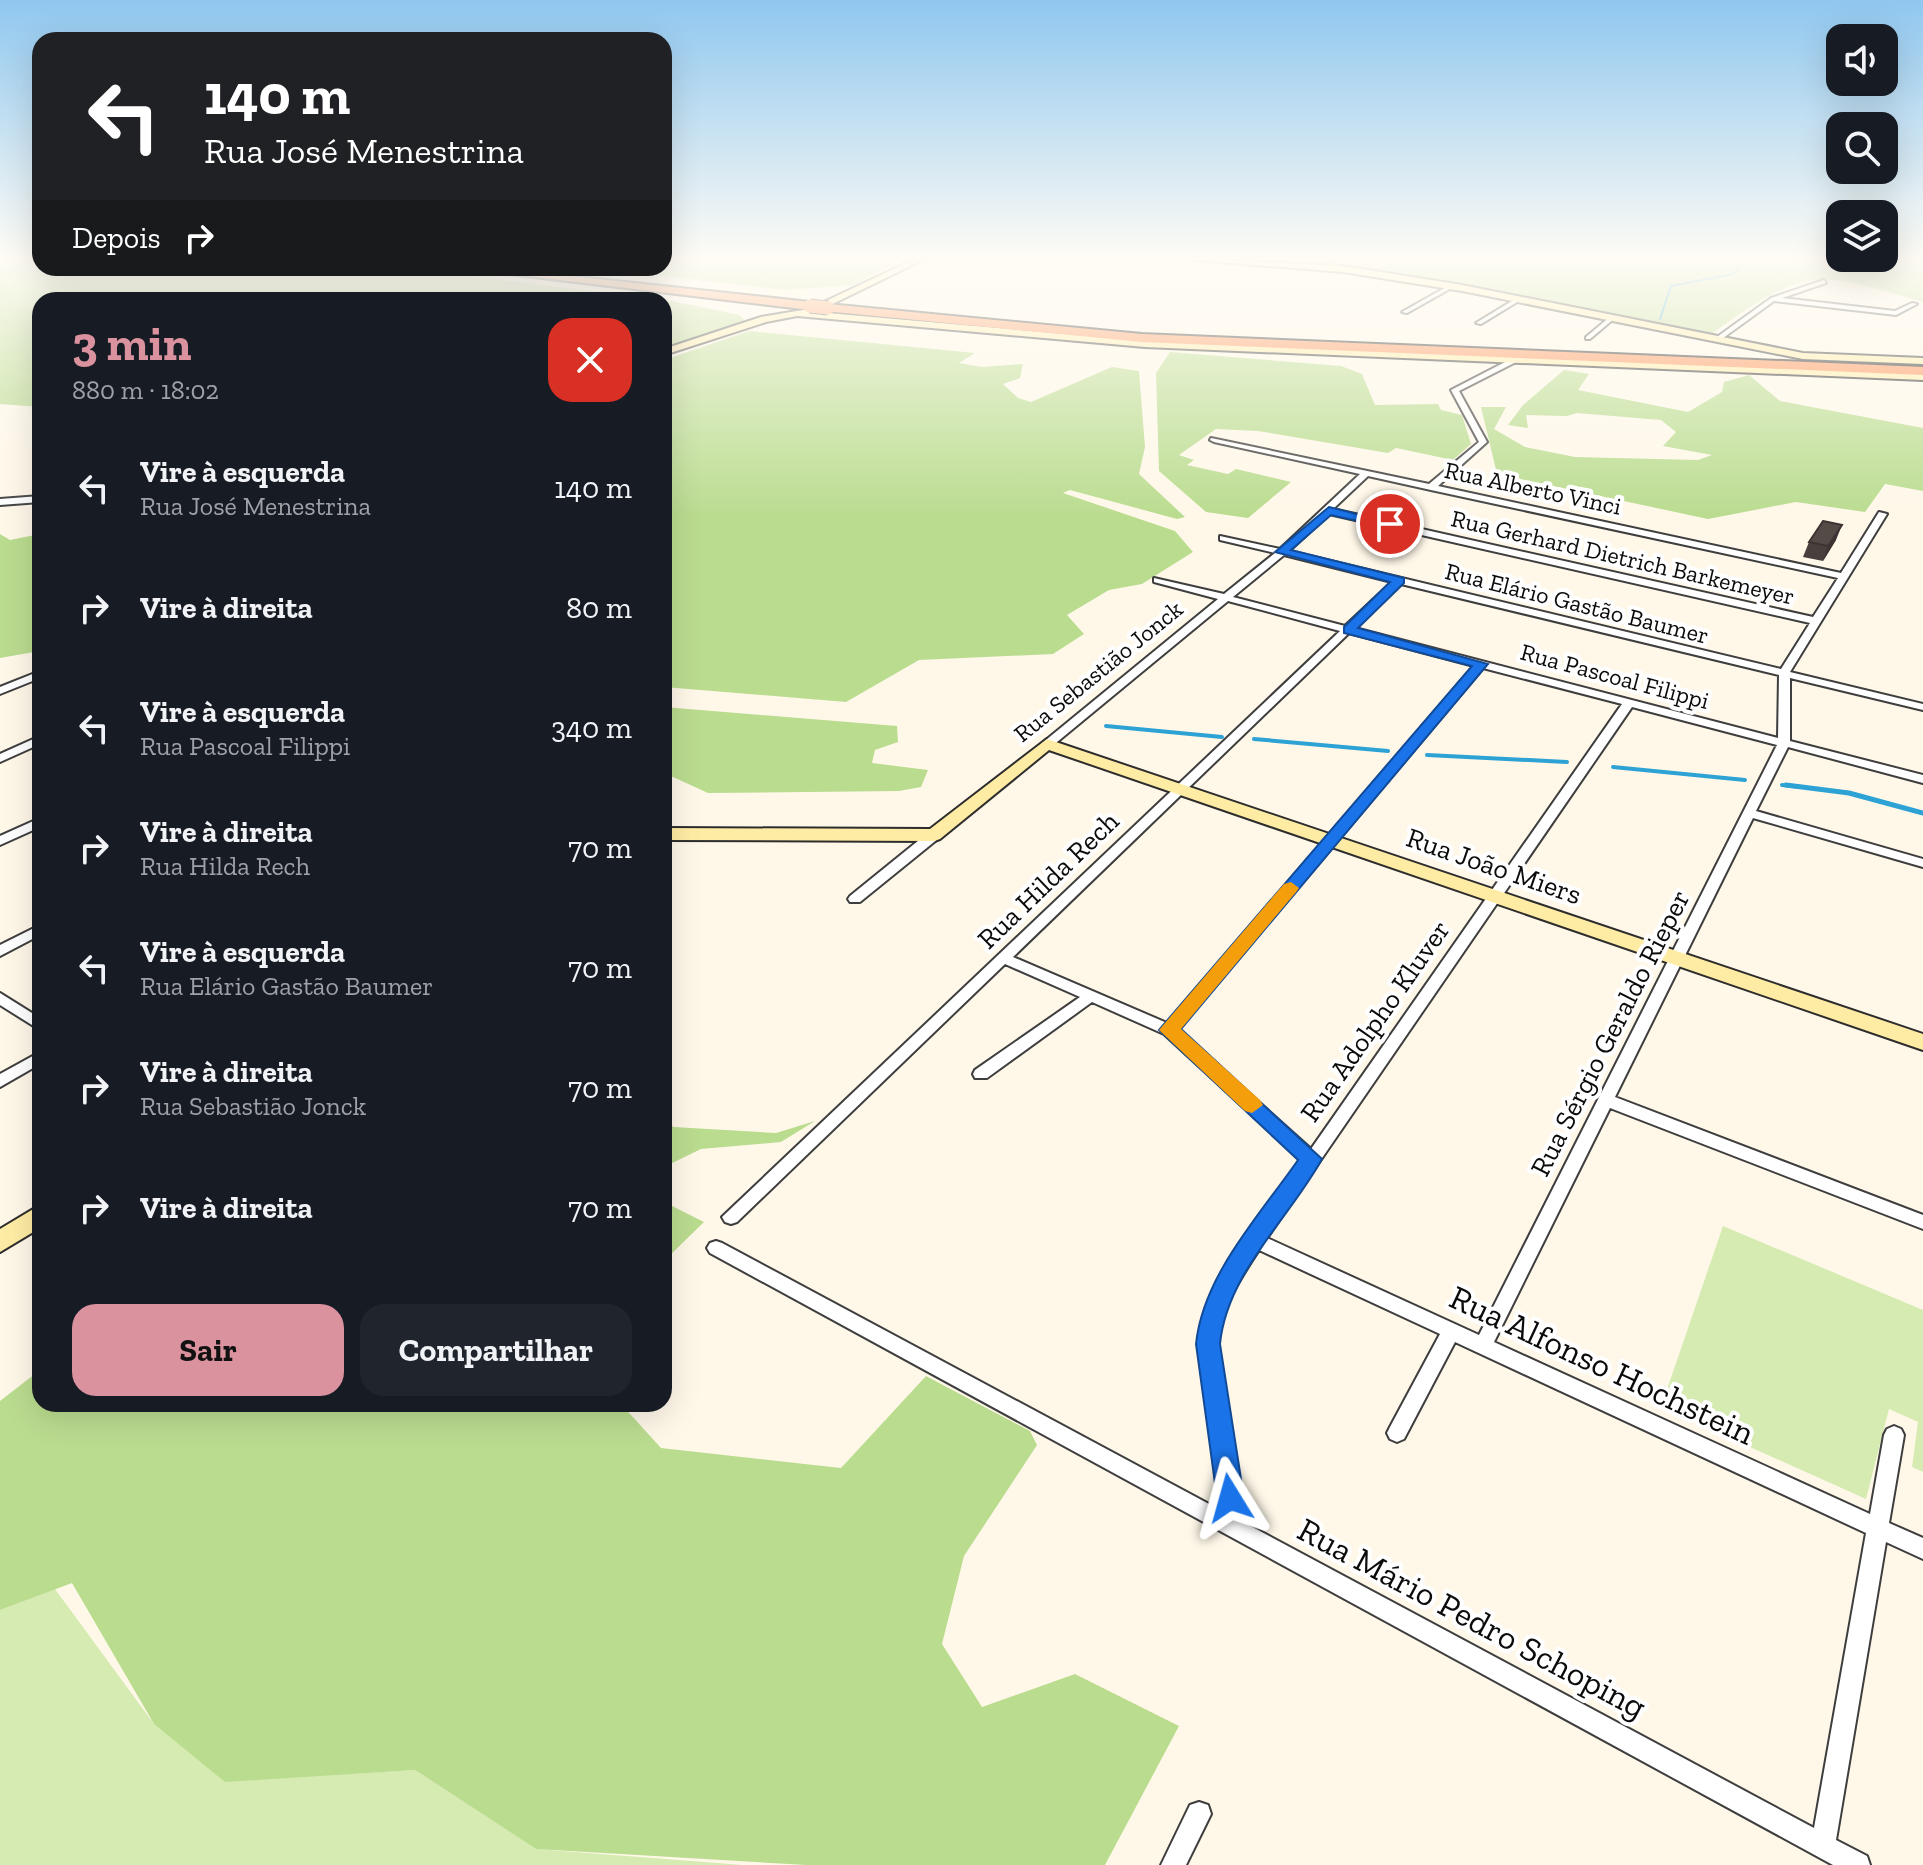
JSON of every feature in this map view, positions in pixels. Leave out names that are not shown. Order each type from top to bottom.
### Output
[{"type":"highway","points":[[1293,343],[1923,366]]},
{"type":"highway","points":[[1360,343],[1923,366]]},
{"type":"highway","points":[[1658,356],[1803,356]]},
{"type":"street","points":[[1144,343],[1923,377]]},
{"type":"street","points":[[1747,343],[1803,356],[1923,366]]},
{"type":"street","points":[[1431,487],[1483,442],[1457,395],[1457,387],[1513,360]]},
{"type":"street","name":"Rua Alberto Vinci","points":[[1214,440],[1843,576]]},
{"type":"street","name":"Rua Sebastião Jonck","points":[[855,899],[1282,552],[1366,473]]},
{"type":"street","points":[[0,502],[32,500]]},
{"type":"street","name":"Rua Gerhard Dietrich Barkemeyer","points":[[1329,511],[1816,621]]},
{"type":"street","points":[[1784,743],[1784,673],[1882,514]]},
{"type":"street","name":"Rua Elário Gastão Baumer","points":[[1223,538],[1923,707]]},
{"type":"street","name":"Rua Pascoal Filippi","points":[[1157,580],[1923,779]]},
{"type":"street","name":"Rua Hilda Rech","points":[[731,1217],[1399,580]]},
{"type":"street","points":[[1169,1030],[1481,664]]},
{"type":"street","points":[[0,691],[32,677]]},
{"type":"street","name":"Rua Adolpho Kluver","points":[[1235,1528],[1208,1344],[1217,1303],[1254,1240],[1629,703]]},
{"type":"street","name":"Rua Sérgio Geraldo Rieper","points":[[1483,1346],[1784,743]]},
{"type":"street","points":[[0,758],[32,744]]},
{"type":"street","name":"Rua João Miers","points":[[1047,744],[1923,1042]]},
{"type":"street","points":[[1749,813],[1923,863]]},
{"type":"street","points":[[0,841],[32,826]]},
{"type":"street","points":[[672,834],[934,835]]},
{"type":"street","points":[[0,951],[32,933]]},
{"type":"street","points":[[1003,958],[1169,1030],[1311,1159]]},
{"type":"street","points":[[981,1074],[1091,996]]},
{"type":"street","points":[[0,998],[32,1020]]},
{"type":"street","points":[[0,1081],[32,1062]]},
{"type":"street","points":[[1606,1100],[1923,1222]]},
{"type":"street","points":[[0,1242],[32,1220]]},
{"type":"street","name":"Rua Alfonso Hochstein","points":[[1254,1240],[1923,1549]]},
{"type":"street","name":"Rua Mário Pedro Schoping","points":[[716,1248],[1858,1865]]},
{"type":"street","points":[[1397,1433],[1451,1331]]},
{"type":"street","points":[[1823,1846],[1894,1435]]},
{"type":"street","points":[[1173,1865],[1199,1814]]},
{"type":"green space","points":[[0,343],[32,343],[32,406],[0,404]]},
{"type":"green space","points":[[714,343],[873,343],[975,353],[959,363],[982,367],[1023,364],[1020,378],[1003,384],[1018,398],[1031,402],[1112,367],[1139,371],[1145,447],[1139,474],[1185,517],[1177,519],[1070,490],[1063,493],[1175,531],[1193,552],[1142,584],[1109,590],[1067,615],[1084,634],[1053,654],[919,660],[846,702],[672,688],[672,357]]},
{"type":"green space","points":[[1170,352],[1341,366],[1362,374],[1375,405],[1438,404],[1441,410],[1462,415],[1471,444],[1453,460],[1396,448],[1388,453],[1258,431],[1216,429],[1179,455],[1194,460],[1187,465],[1228,474],[1236,469],[1291,482],[1248,518],[1206,512],[1159,471],[1156,373]]},
{"type":"green space","points":[[1564,370],[1589,374],[1578,390],[1688,412],[1722,392],[1724,382],[1749,375],[1780,401],[1923,428],[1923,491],[1885,484],[1865,512],[1796,502],[1708,519],[1497,474],[1481,407],[1506,407],[1494,429],[1525,447],[1575,457],[1698,460],[1712,455],[1663,446],[1676,432],[1661,420],[1577,413],[1567,416],[1526,415],[1528,428],[1508,425],[1523,405]]},
{"type":"green space","points":[[0,534],[10,540],[32,536],[32,652],[0,658]]},
{"type":"green space","points":[[672,708],[897,726],[898,742],[875,750],[872,763],[928,770],[921,787],[899,791],[708,793],[673,777]]},
{"type":"green space","points":[[815,1121],[781,1142],[701,1149],[672,1163],[672,1126],[776,1133]]},
{"type":"green space","points":[[672,1206],[704,1222],[672,1253]]},
{"type":"green space","points":[[1723,1226],[1923,1310],[1923,1472],[1912,1467],[1918,1422],[1889,1409],[1866,1499],[1661,1407]]},
{"type":"green space","points":[[32,1376],[32,1412],[628,1412],[661,1448],[841,1468],[926,1376],[1030,1431],[1037,1445],[964,1556],[942,1644],[982,1707],[1075,1674],[1179,1726],[1105,1865],[806,1865],[536,1849],[415,1770],[225,1782],[154,1724],[72,1583],[0,1610],[0,1401]]},
{"type":"green space","points":[[55,1589],[154,1724],[225,1781],[415,1770],[536,1849],[743,1865],[0,1865],[0,1610]]},
{"type":"building","points":[[1823,521],[1842,525],[1828,546],[1809,542]]},
{"type":"waterway","points":[[1106,726],[1222,737]]},
{"type":"waterway","points":[[1254,739],[1388,751]]},
{"type":"waterway","points":[[1427,755],[1567,762]]},
{"type":"waterway","points":[[1613,767],[1745,780]]},
{"type":"waterway","points":[[1782,785],[1801,787]]},
{"type":"waterway","points":[[1786,785],[1801,787]]},
{"type":"waterway","points":[[1801,787],[1849,793],[1923,813]]},
{"type":"slow traffic","points":[[1252,1105],[1169,1030],[1291,888]]},
{"type":"route","points":[[1230,1498],[1208,1344],[1210,1323],[1228,1281],[1311,1159],[1169,1030],[1481,664],[1349,630],[1399,580],[1282,552],[1329,511],[1390,524]]}]
